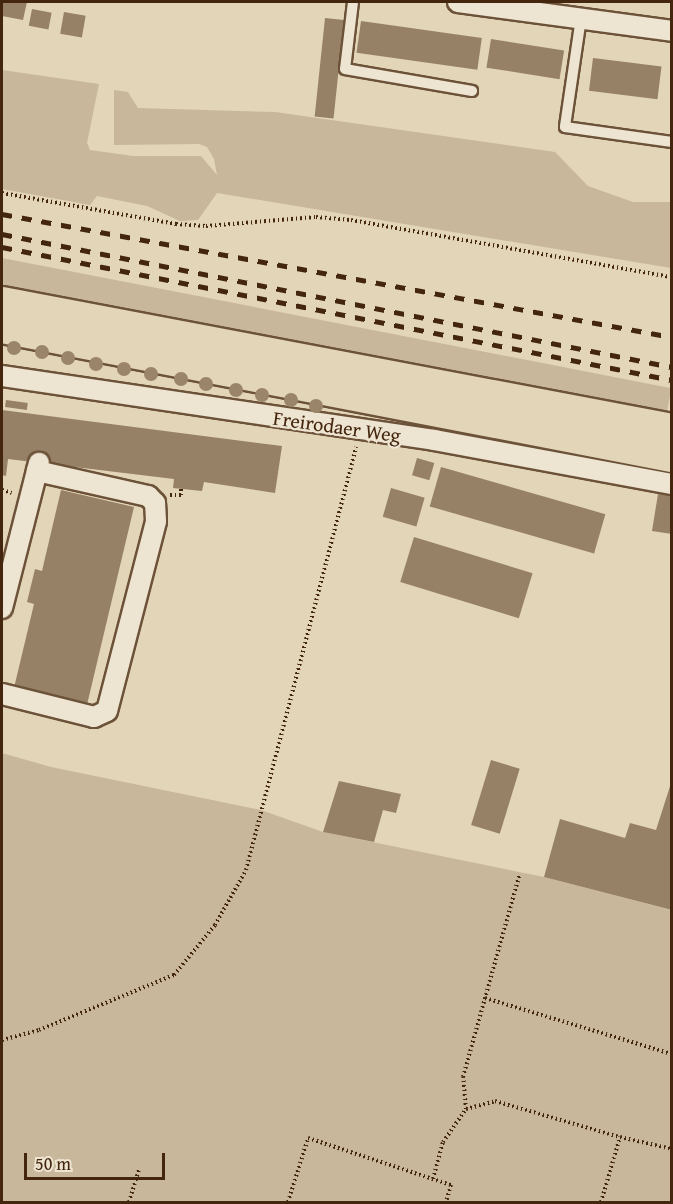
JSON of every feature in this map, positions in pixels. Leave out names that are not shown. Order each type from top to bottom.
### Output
[{"type":"main road","points":[[2,303],[672,430]]},
{"type":"main road","points":[[2,327],[672,456]]},
{"type":"street","points":[[458,2],[535,7],[581,18],[672,31]]},
{"type":"street","name":"Freirodaer Weg","points":[[2,376],[360,429],[672,484]]},
{"type":"street","points":[[2,608],[38,467],[148,496],[155,503],[156,521],[106,711],[94,717],[2,694]]},
{"type":"lane","points":[[353,2],[345,69],[472,91]]},
{"type":"lane","points":[[581,18],[566,127],[672,142]]},
{"type":"path","points":[[2,193],[176,224],[206,226],[316,217],[351,220],[672,277]]},
{"type":"path","points":[[2,1040],[39,1030],[174,975],[215,925],[246,870],[360,429]]},
{"type":"path","points":[[466,1109],[463,1077],[519,876]]},
{"type":"path","points":[[485,998],[672,1054]]},
{"type":"path","points":[[433,1179],[443,1142],[466,1109],[495,1101],[672,1149]]},
{"type":"path","points":[[601,1203],[621,1137]]},
{"type":"path","points":[[288,1203],[308,1138],[452,1185],[446,1203]]},
{"type":"path","points":[[129,1203],[139,1169]]},
{"type":"shaded area","points":[[2,70],[99,84],[87,143],[90,150],[133,156],[201,156],[217,175],[214,159],[207,147],[199,144],[114,145],[114,90],[128,92],[138,108],[275,112],[555,152],[588,186],[633,202],[671,202],[671,268],[217,193],[198,220],[180,221],[147,206],[97,196],[90,205],[2,189]]},
{"type":"shaded area","points":[[2,258],[671,388],[665,422],[2,294]]},
{"type":"shaded area","points":[[2,753],[51,767],[261,810],[323,832],[544,877],[671,910],[671,1202],[2,1202]]},
{"type":"building","points":[[2,2],[27,2],[23,20],[2,16]]},
{"type":"building","points":[[32,9],[52,13],[48,30],[29,26]]},
{"type":"building","points":[[64,12],[86,16],[82,37],[60,34]]},
{"type":"building","points":[[325,18],[344,20],[334,118],[315,116]]},
{"type":"building","points":[[361,21],[482,38],[477,70],[357,53]]},
{"type":"building","points":[[491,39],[564,51],[560,79],[486,68]]},
{"type":"building","points":[[593,58],[661,66],[657,99],[589,91]]},
{"type":"building","points":[[6,400],[28,403],[27,410],[5,407]]},
{"type":"building","points":[[2,410],[282,446],[275,493],[204,482],[202,491],[173,488],[174,479],[8,459],[6,476],[2,475]]},
{"type":"building","points":[[417,458],[434,463],[429,480],[412,475]]},
{"type":"building","points":[[441,467],[605,514],[594,554],[430,506]]},
{"type":"building","points":[[391,488],[425,498],[416,526],[383,517]]},
{"type":"building","points":[[61,490],[134,507],[86,709],[13,692],[34,604],[27,602],[35,569],[42,571]]},
{"type":"building","points":[[658,494],[672,496],[672,534],[652,531]]},
{"type":"building","points":[[414,537],[533,573],[519,618],[400,582]]},
{"type":"building","points":[[491,760],[520,769],[500,834],[471,825]]},
{"type":"building","points":[[672,780],[672,910],[544,877],[560,819],[625,838],[630,823],[656,830]]},
{"type":"building","points":[[339,781],[401,794],[396,813],[383,810],[374,842],[323,832]]},
{"type":"railway","points":[[2,214],[672,337]]},
{"type":"railway","points":[[2,234],[672,367]]},
{"type":"railway","points":[[2,247],[672,380]]}]
